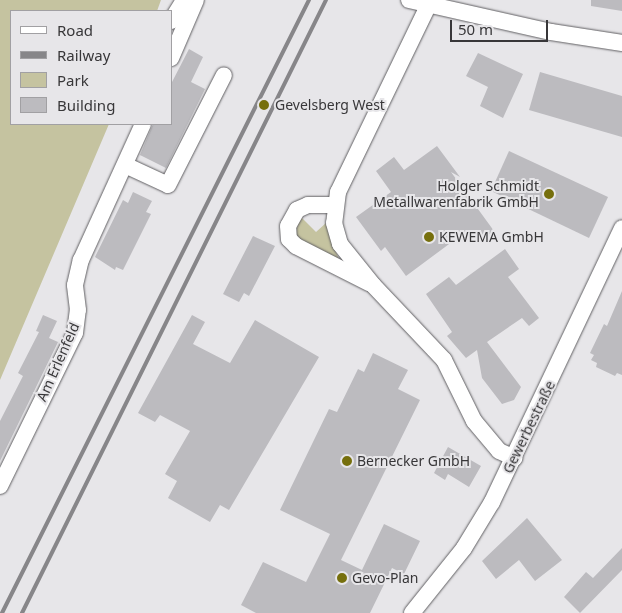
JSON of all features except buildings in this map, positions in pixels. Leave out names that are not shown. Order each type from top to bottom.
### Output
[{"type":"street","points":[[172,19],[184,0]]},
{"type":"street","points":[[172,56],[196,0]]},
{"type":"street","points":[[409,0],[428,6],[551,32],[622,43]]},
{"type":"street","points":[[428,6],[338,192],[334,224],[340,244],[373,285],[444,360],[474,421],[499,450],[515,458]]},
{"type":"street","points":[[125,166],[168,186],[224,75]]},
{"type":"street","name":"Am Erlenfeld","points":[[0,486],[74,332],[78,310],[76,285],[81,260],[143,125]]},
{"type":"street","points":[[335,205],[308,205],[297,210],[288,226],[289,239],[296,246],[373,285]]},
{"type":"street","name":"Gewerbestraße","points":[[412,613],[468,541],[515,458],[622,228]]},
{"type":"green space","points":[[0,0],[161,0],[157,10],[10,10],[10,125],[109,125],[0,380]]},
{"type":"green space","points":[[300,216],[316,232],[326,223],[339,260],[301,242],[295,236]]},
{"type":"railway","points":[[2,613],[309,0]]},
{"type":"railway","points":[[22,613],[326,0]]},
{"type":"place","name":"Gevelsberg West","points":[[264,105]]},
{"type":"place","name":"Holger Schmidt Metallwarenfabrik GmbH","points":[[549,194]]},
{"type":"place","name":"KEWEMA GmbH","points":[[429,237]]},
{"type":"place","name":"Bernecker GmbH","points":[[347,461]]},
{"type":"place","name":"Gevo-Plan","points":[[342,578]]}]
